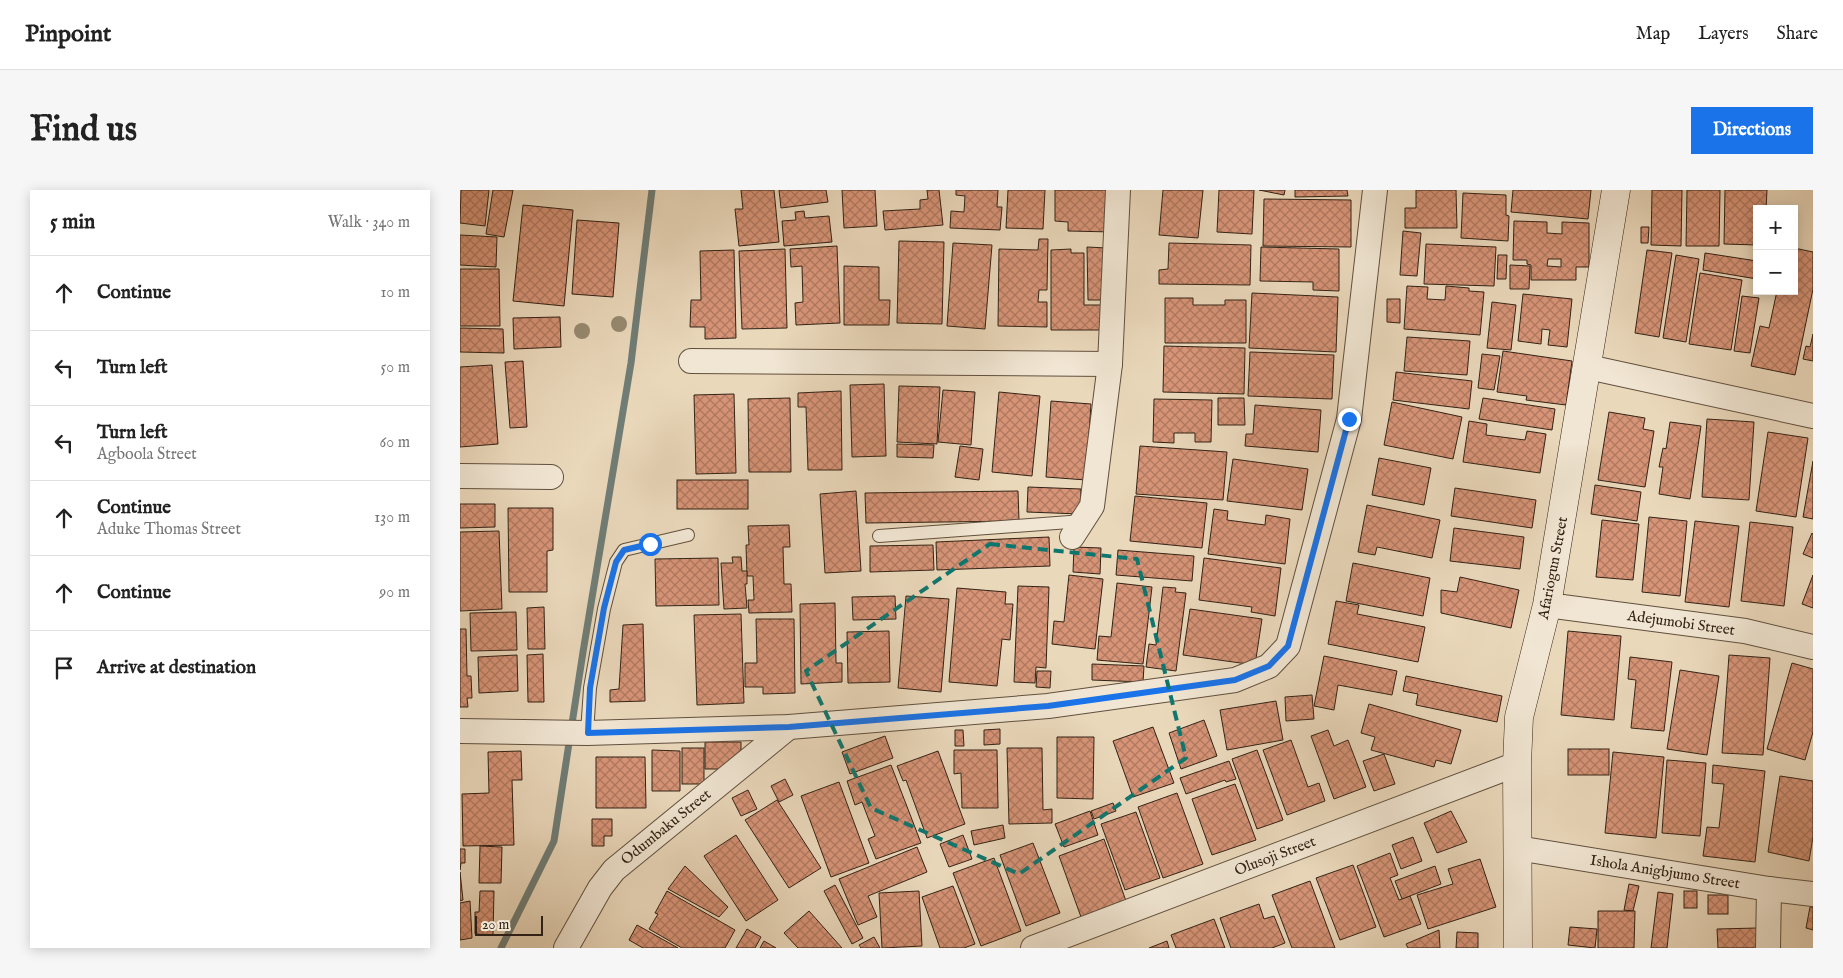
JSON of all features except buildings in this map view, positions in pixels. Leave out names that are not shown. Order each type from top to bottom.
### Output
[{"type":"street","points":[[1078,529],[1092,506],[1110,364],[1118,190]]},
{"type":"street","points":[[460,731],[582,733],[789,727],[1048,706],[1235,680],[1269,666],[1288,646],[1349,419],[1375,190]]},
{"type":"street","name":"Afariogun Street","points":[[1518,948],[1517,764],[1519,717],[1547,605],[1616,190]]},
{"type":"street","points":[[691,361],[1110,364]]},
{"type":"street","points":[[1588,367],[1813,416]]},
{"type":"street","points":[[460,476],[551,477]]},
{"type":"street","name":"Adejumobi Street","points":[[1547,605],[1745,631],[1813,647]]},
{"type":"street","name":"Odumbaku Street","points":[[566,948],[600,888],[614,870],[789,727]]},
{"type":"street","name":"Olusoji Street","points":[[1033,948],[1517,764]]},
{"type":"street","name":"Ishola Anigbjumo Street","points":[[1517,848],[1769,889],[1813,894]]},
{"type":"street","points":[[1768,948],[1769,889]]},
{"type":"lane","points":[[879,536],[1078,529]]},
{"type":"lane","points":[[582,733],[604,608],[616,562],[624,550],[688,535]]},
{"type":"highlighted area","points":[[990,544],[1137,559],[1186,758],[1019,874],[871,808],[806,671]]},
{"type":"waterway","points":[[501,948],[554,841],[631,363],[652,190]]},
{"type":"route","points":[[650,544],[624,550],[616,562],[604,608],[590,688],[588,733],[789,727],[1048,706],[1235,680],[1269,666],[1288,646],[1349,419]]}]
